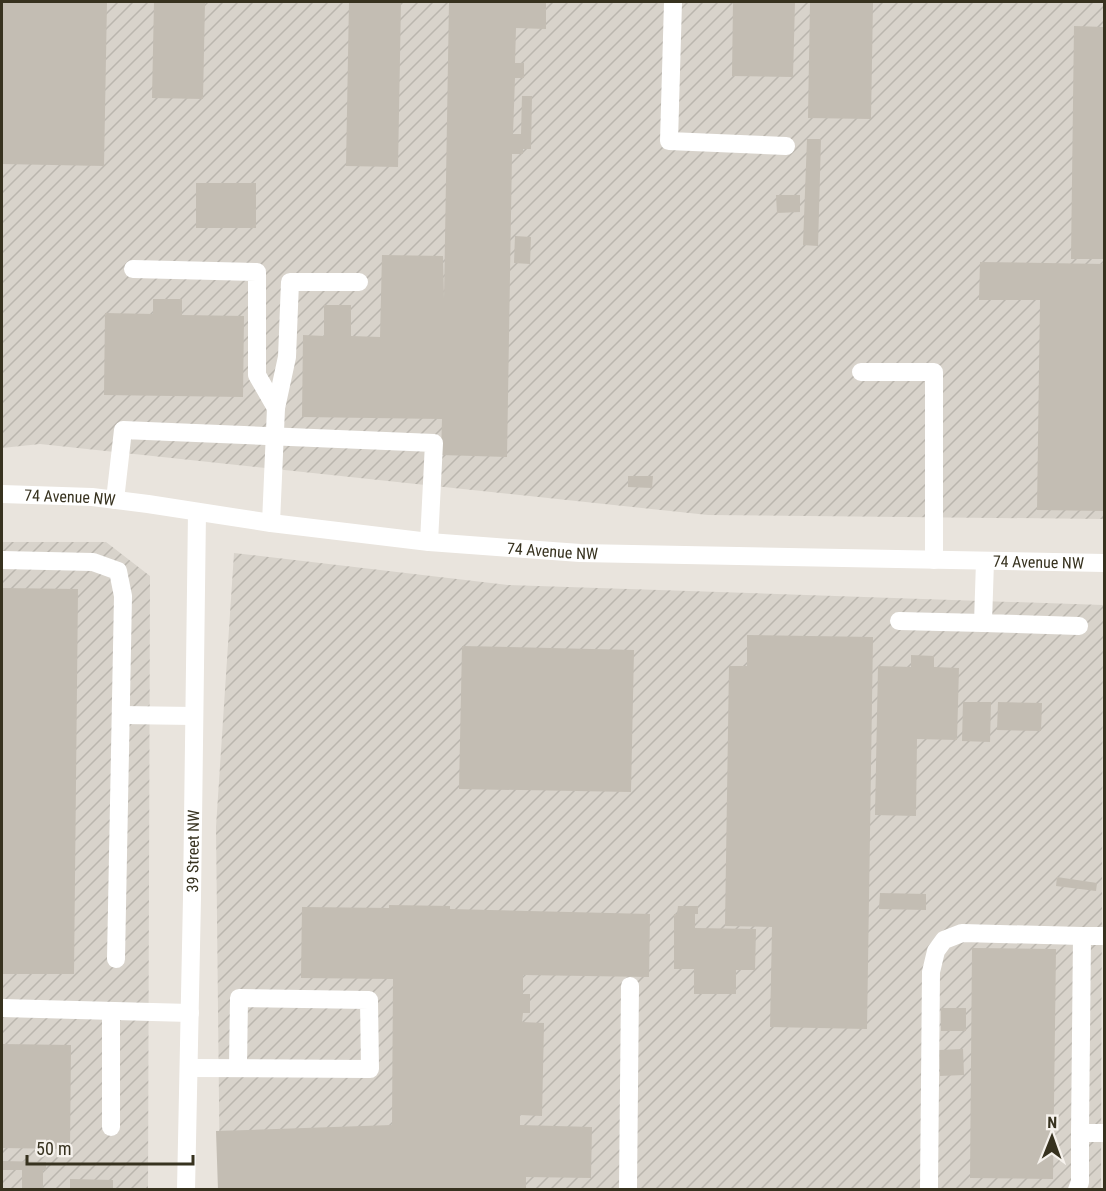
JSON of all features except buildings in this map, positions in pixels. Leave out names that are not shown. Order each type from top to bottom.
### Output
[{"type":"street","points":[[673,2],[669,141],[786,146]]},
{"type":"street","points":[[133,269],[257,272],[257,375],[276,408]]},
{"type":"street","points":[[271,523],[276,408],[287,357],[290,282],[359,282]]},
{"type":"street","points":[[861,372],[934,372],[934,560]]},
{"type":"street","points":[[116,500],[123,430],[434,443],[429,542]]},
{"type":"street","name":"74 Avenue NW","points":[[2,494],[62,495],[116,500],[271,523],[429,542],[580,553],[1104,563]]},
{"type":"street","name":"39 Street NW","points":[[186,1190],[197,512]]},
{"type":"street","points":[[2,561],[93,562],[118,571],[123,596],[116,958]]},
{"type":"street","points":[[983,623],[985,561]]},
{"type":"street","points":[[899,621],[1079,626]]},
{"type":"street","points":[[121,715],[194,716]]},
{"type":"street","points":[[929,1190],[932,972],[936,951],[944,940],[962,933],[1104,936]]},
{"type":"street","points":[[1077,1190],[1080,1182],[1082,936]]},
{"type":"street","points":[[628,1190],[630,986]]},
{"type":"street","points":[[189,1068],[370,1069],[369,999],[239,998],[238,1068]]},
{"type":"street","points":[[2,1008],[190,1013]]},
{"type":"street","points":[[111,1011],[111,1127]]},
{"type":"street","points":[[1080,1133],[1104,1133]]},
{"type":"shaded area","points":[[2,2],[1104,2],[1104,519],[708,515],[40,444],[2,448]]},
{"type":"shaded area","points":[[2,542],[106,542],[150,576],[148,1189],[2,1189]]},
{"type":"shaded area","points":[[234,553],[508,585],[1103,605],[1101,1189],[220,1190],[216,827]]}]
